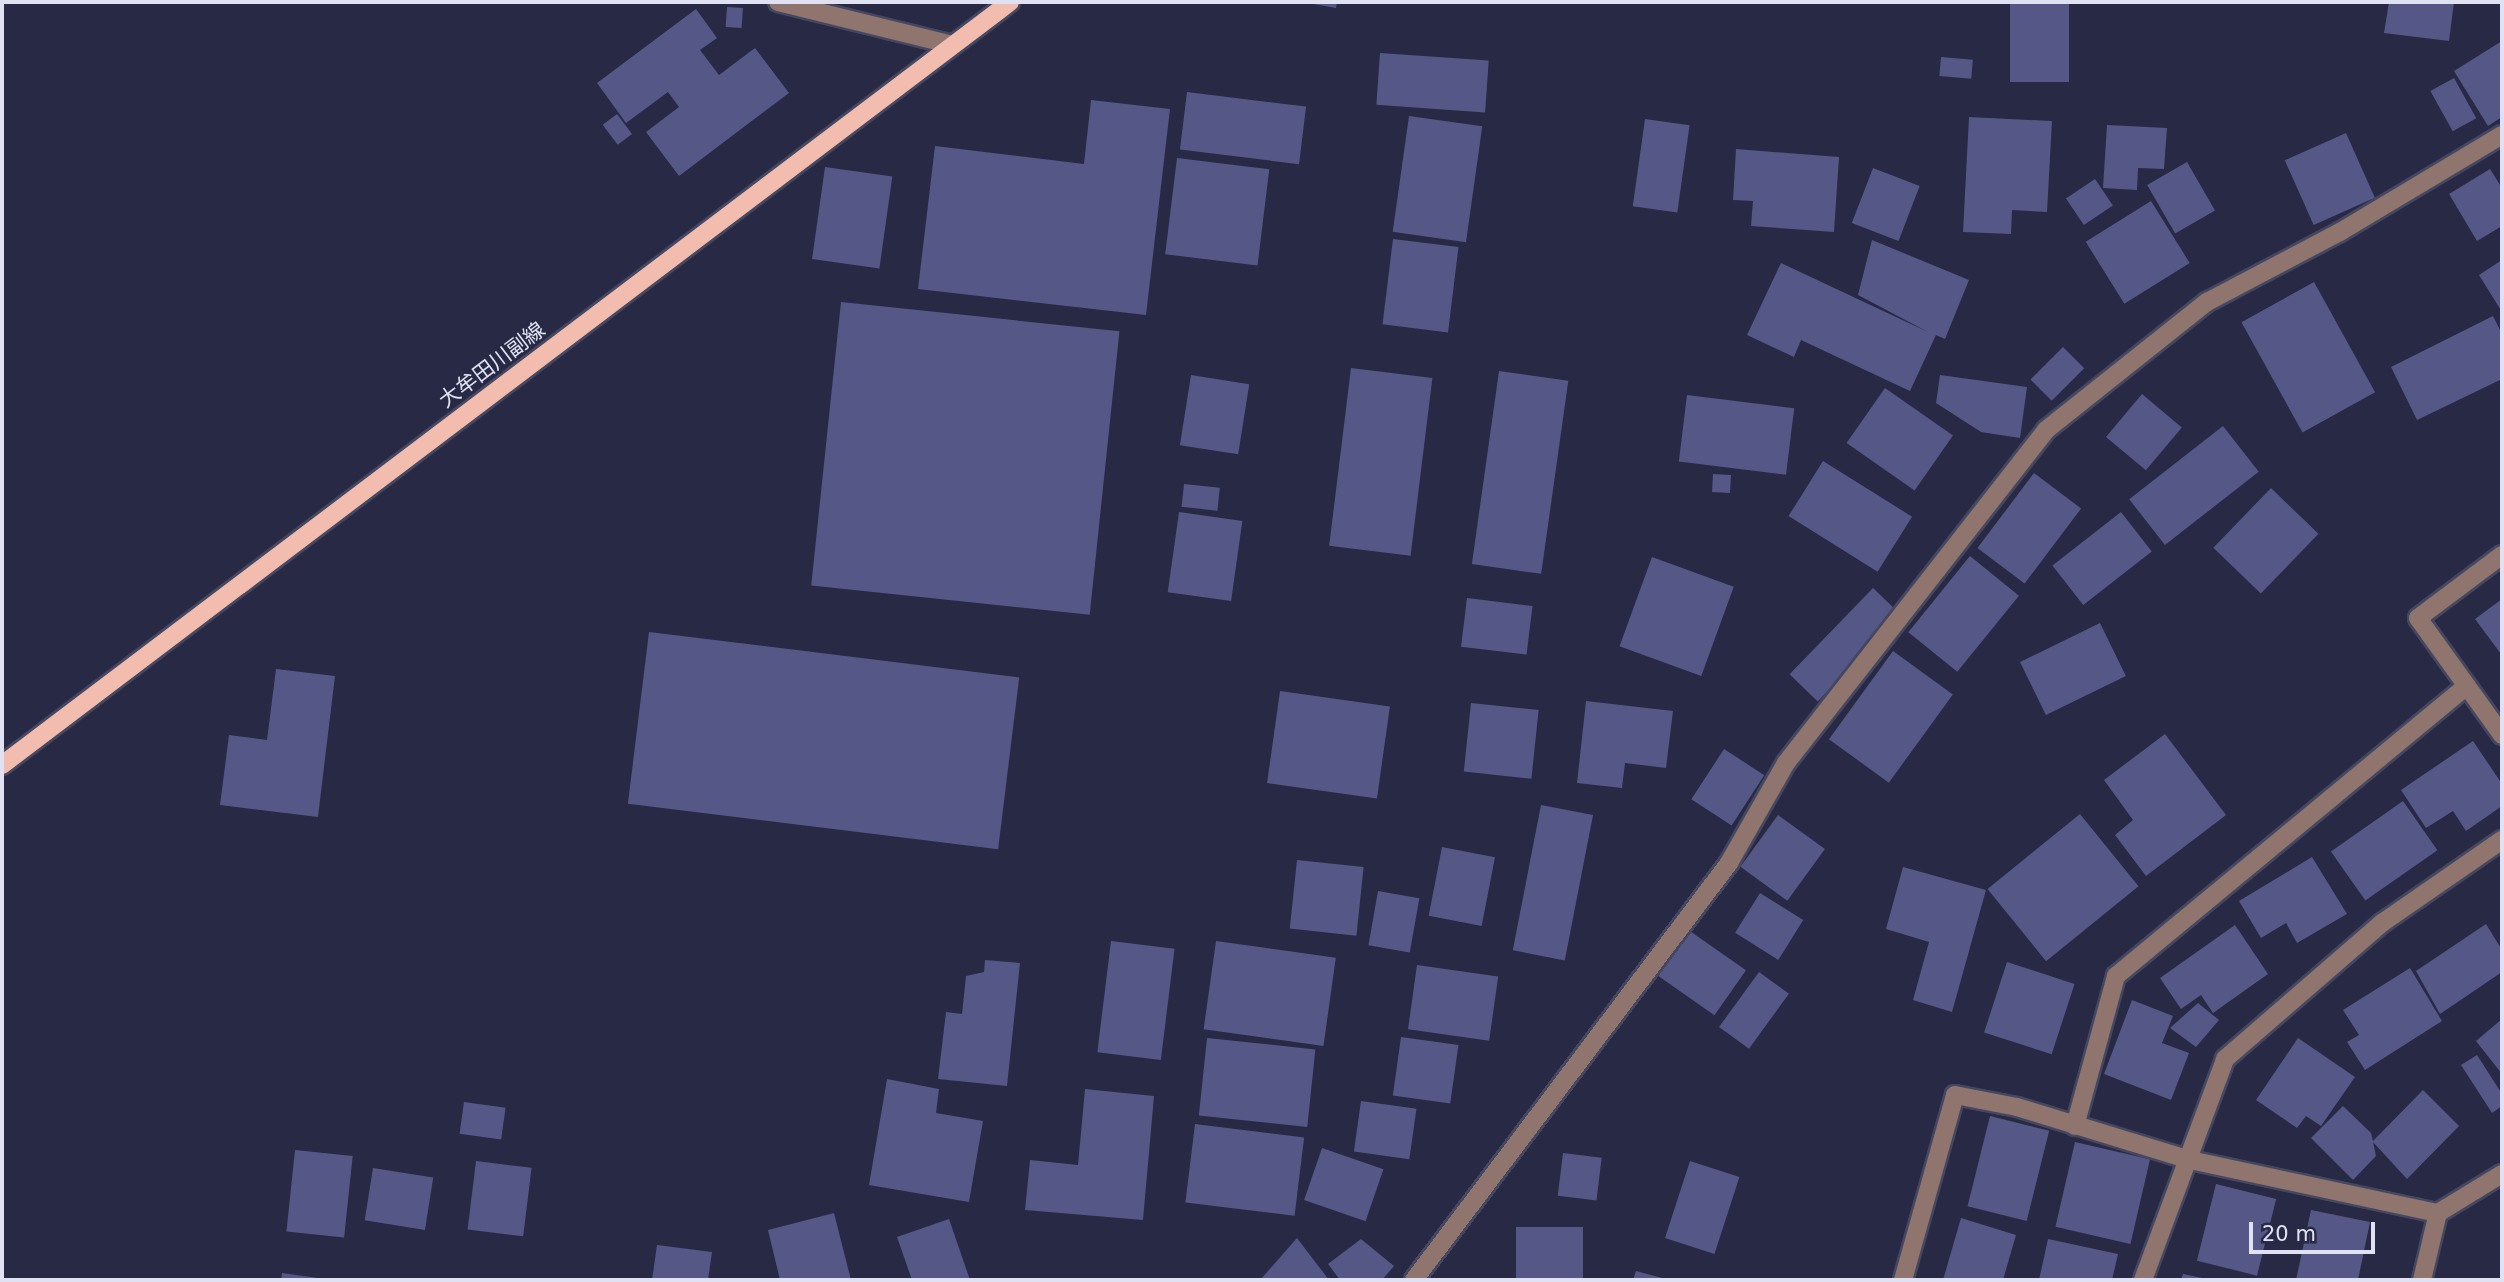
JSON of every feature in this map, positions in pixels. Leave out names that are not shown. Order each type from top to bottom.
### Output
[{"type":"main road","name":"大牟田川副線","points":[[2,765],[1010,2]]},
{"type":"street","points":[[778,2],[953,45]]},
{"type":"street","points":[[1414,1280],[1729,863],[1786,763],[2046,430],[2207,302],[2340,232],[2502,135]]},
{"type":"street","points":[[2502,555],[2418,618],[2502,735]]},
{"type":"street","points":[[2075,1126],[2116,976],[2466,686]]},
{"type":"street","points":[[2143,1280],[2166,1209],[2190,1160],[2225,1059],[2382,923],[2502,840]]},
{"type":"street","points":[[1903,1280],[1955,1095],[2017,1107],[2190,1160],[2438,1213],[2502,1174]]},
{"type":"street","points":[[2422,1280],[2438,1213]]},
{"type":"building","points":[[1302,2],[1337,2],[1336,8]]},
{"type":"building","points":[[2010,2],[2069,2],[2069,82],[2010,82]]},
{"type":"building","points":[[2389,2],[2454,2],[2449,41],[2384,33]]},
{"type":"building","points":[[727,7],[743,8],[742,28],[726,27]]},
{"type":"building","points":[[696,9],[717,38],[700,50],[719,75],[755,48],[789,93],[679,176],[646,132],[679,107],[668,92],[626,123],[597,83]]},
{"type":"building","points":[[2502,41],[2502,117],[2488,126],[2454,71]]},
{"type":"building","points":[[1380,53],[1489,61],[1485,112],[1376,105]]},
{"type":"building","points":[[1941,57],[1973,60],[1971,79],[1939,76]]},
{"type":"building","points":[[2454,78],[2476,118],[2453,131],[2430,91]]},
{"type":"building","points":[[1187,92],[1306,107],[1299,164],[1180,150]]},
{"type":"building","points":[[1091,100],[1170,109],[1146,315],[918,289],[935,146],[1084,164]]},
{"type":"building","points":[[617,114],[632,134],[618,145],[603,125]]},
{"type":"building","points":[[1409,116],[1482,126],[1466,242],[1393,232]]},
{"type":"building","points":[[1969,117],[2052,121],[2047,212],[2012,210],[2011,234],[1963,232]]},
{"type":"building","points":[[1645,119],[1690,125],[1677,212],[1633,206]]},
{"type":"building","points":[[2107,125],[2167,128],[2164,169],[2138,168],[2137,190],[2103,188]]},
{"type":"building","points":[[2346,133],[2375,198],[2314,225],[2285,160]]},
{"type":"building","points":[[1736,149],[1839,157],[1834,232],[1751,226],[1753,201],[1733,200]]},
{"type":"building","points":[[1177,158],[1269,169],[1257,266],[1165,254]]},
{"type":"building","points":[[2187,162],[2215,210],[2175,233],[2147,185]]},
{"type":"building","points":[[825,167],[892,176],[879,269],[812,259]]},
{"type":"building","points":[[1873,168],[1920,186],[1899,241],[1852,223]]},
{"type":"building","points":[[2490,169],[2502,188],[2502,226],[2477,241],[2449,194]]},
{"type":"building","points":[[2095,179],[2113,206],[2084,225],[2066,199]]},
{"type":"building","points":[[2151,201],[2190,263],[2124,304],[2086,242]]},
{"type":"building","points":[[1393,239],[1459,247],[1448,332],[1383,324]]},
{"type":"building","points":[[1872,240],[1969,280],[1945,339],[1936,335],[1910,391],[1801,340],[1794,357],[1747,335],[1781,263],[1928,332],[1858,295]]},
{"type":"building","points":[[2502,260],[2502,312],[2479,275]]},
{"type":"building","points":[[2314,282],[2375,392],[2302,432],[2241,322]]},
{"type":"building","points":[[841,302],[1119,331],[1090,615],[811,585]]},
{"type":"building","points":[[2493,316],[2502,334],[2502,379],[2417,420],[2391,367]]},
{"type":"building","points":[[2063,347],[2084,368],[2052,401],[2030,380]]},
{"type":"building","points":[[1351,368],[1432,378],[1411,556],[1329,546]]},
{"type":"building","points":[[1499,371],[1568,381],[1541,574],[1472,564]]},
{"type":"building","points":[[1191,375],[1249,384],[1238,454],[1180,445]]},
{"type":"building","points":[[1940,375],[2027,387],[2020,438],[1981,432],[1936,403]]},
{"type":"building","points":[[1885,388],[1953,436],[1915,490],[1847,443]]},
{"type":"building","points":[[2142,394],[2182,427],[2146,470],[2106,437]]},
{"type":"building","points":[[1687,395],[1794,408],[1786,475],[1679,462]]},
{"type":"building","points":[[2223,426],[2259,472],[2165,545],[2129,499]]},
{"type":"building","points":[[1823,461],[1912,517],[1878,572],[1789,516]]},
{"type":"building","points":[[2034,473],[2081,509],[2025,584],[1977,548]]},
{"type":"building","points":[[1713,474],[1731,475],[1730,493],[1712,492]]},
{"type":"building","points":[[1184,484],[1220,488],[1217,511],[1182,507]]},
{"type":"building","points":[[2271,488],[2318,534],[2261,594],[2213,548]]},
{"type":"building","points":[[1179,512],[1242,521],[1231,601],[1168,592]]},
{"type":"building","points":[[2121,512],[2152,551],[2083,605],[2052,566]]},
{"type":"building","points":[[1970,556],[2019,596],[1957,672],[1908,632]]},
{"type":"building","points":[[1652,557],[1734,587],[1701,676],[1620,646]]},
{"type":"building","points":[[1873,588],[1901,615],[1818,701],[1790,674]]},
{"type":"building","points":[[1467,598],[1533,606],[1527,655],[1461,647]]},
{"type":"building","points":[[2502,599],[2502,653],[2501,654],[2475,619]]},
{"type":"building","points":[[2100,623],[2126,676],[2046,715],[2020,662]]},
{"type":"building","points":[[649,632],[1019,677],[998,849],[628,804]]},
{"type":"building","points":[[1893,651],[1953,694],[1889,783],[1829,739]]},
{"type":"building","points":[[276,669],[335,676],[318,817],[220,805],[229,735],[267,740]]},
{"type":"building","points":[[1280,691],[1390,706],[1377,799],[1267,783]]},
{"type":"building","points":[[1586,701],[1673,711],[1666,768],[1625,763],[1622,788],[1577,783]]},
{"type":"building","points":[[1471,703],[1539,710],[1531,779],[1464,772]]},
{"type":"building","points":[[2165,734],[2226,815],[2146,876],[2115,835],[2133,820],[2104,780]]},
{"type":"building","points":[[2473,741],[2502,784],[2502,806],[2466,831],[2453,811],[2426,828],[2401,790]]},
{"type":"building","points":[[1724,749],[1764,775],[1732,825],[1691,799]]},
{"type":"building","points":[[2403,801],[2437,850],[2365,901],[2331,851]]},
{"type":"building","points":[[1541,805],[1593,815],[1565,960],[1513,950]]},
{"type":"building","points":[[2080,814],[2139,886],[2046,961],[1988,889]]},
{"type":"building","points":[[1778,815],[1825,849],[1787,901],[1740,867]]},
{"type":"building","points":[[1442,847],[1495,857],[1482,926],[1429,916]]},
{"type":"building","points":[[2312,857],[2347,914],[2297,943],[2286,923],[2261,938],[2239,901]]},
{"type":"building","points":[[1297,860],[1364,867],[1356,936],[1290,929]]},
{"type":"building","points":[[1903,867],[1986,890],[1952,1012],[1913,1000],[1929,942],[1886,929]]},
{"type":"building","points":[[1378,891],[1419,898],[1410,952],[1368,945]]},
{"type":"building","points":[[1760,893],[1803,920],[1778,960],[1735,933]]},
{"type":"building","points":[[2486,924],[2502,950],[2502,972],[2440,1014],[2416,971]]},
{"type":"building","points":[[2235,925],[2268,974],[2213,1013],[2201,995],[2181,1009],[2160,978]]},
{"type":"building","points":[[1687,929],[1746,970],[1714,1015],[1655,974]]},
{"type":"building","points":[[1111,941],[1175,949],[1161,1060],[1097,1052]]},
{"type":"building","points":[[1216,941],[1336,958],[1323,1046],[1204,1029]]},
{"type":"building","points":[[985,960],[1020,963],[1007,1086],[938,1079],[946,1012],[962,1014],[966,976],[984,972]]},
{"type":"building","points":[[2007,962],[2075,984],[2052,1054],[1984,1032]]},
{"type":"building","points":[[1417,965],[1498,976],[1489,1041],[1408,1029]]},
{"type":"building","points":[[2410,968],[2442,1021],[2365,1070],[2347,1042],[2359,1035],[2343,1010]]},
{"type":"building","points":[[1759,972],[1789,994],[1749,1049],[1719,1027]]},
{"type":"building","points":[[2132,1000],[2173,1016],[2162,1043],[2189,1053],[2171,1100],[2104,1074]]},
{"type":"building","points":[[2198,1003],[2219,1020],[2196,1047],[2170,1028]]},
{"type":"building","points":[[2502,1019],[2502,1074],[2476,1041]]},
{"type":"building","points":[[1401,1037],[1458,1045],[1450,1103],[1393,1095]]},
{"type":"building","points":[[1207,1038],[1315,1049],[1307,1127],[1199,1116]]},
{"type":"building","points":[[2298,1038],[2355,1077],[2321,1126],[2306,1116],[2297,1128],[2256,1100]]},
{"type":"building","points":[[2477,1055],[2502,1094],[2502,1106],[2492,1113],[2461,1065]]},
{"type":"building","points":[[887,1079],[939,1089],[936,1113],[983,1121],[969,1202],[869,1185]]},
{"type":"building","points":[[1085,1089],[1154,1096],[1143,1220],[1025,1210],[1030,1160],[1078,1165]]},
{"type":"building","points":[[2423,1090],[2459,1126],[2407,1179],[2373,1142],[2376,1156],[2353,1180],[2311,1138],[2343,1106],[2371,1133],[2373,1141]]},
{"type":"building","points":[[1361,1101],[1416,1109],[1409,1159],[1354,1152]]},
{"type":"building","points":[[464,1102],[506,1108],[501,1140],[460,1134]]},
{"type":"building","points":[[1990,1116],[2049,1131],[2027,1221],[1968,1206]]},
{"type":"building","points":[[1195,1124],[1304,1137],[1295,1216],[1185,1202]]},
{"type":"building","points":[[2075,1142],[2150,1159],[2130,1244],[2055,1227]]},
{"type":"building","points":[[1322,1148],[1383,1169],[1366,1221],[1304,1200]]},
{"type":"building","points":[[295,1150],[353,1156],[344,1238],[286,1232]]},
{"type":"building","points":[[1563,1153],[1602,1158],[1596,1200],[1558,1196]]},
{"type":"building","points":[[476,1161],[532,1168],[523,1236],[468,1229]]},
{"type":"building","points":[[1690,1161],[1739,1177],[1714,1254],[1665,1238]]},
{"type":"building","points":[[373,1168],[433,1178],[425,1230],[365,1220]]},
{"type":"building","points":[[2216,1184],[2276,1199],[2257,1276],[2197,1261]]},
{"type":"building","points":[[2311,1210],[2370,1222],[2358,1280],[2296,1280]]},
{"type":"building","points":[[834,1213],[851,1280],[780,1280],[768,1230]]},
{"type":"building","points":[[1961,1218],[2016,1235],[2003,1280],[1943,1280]]},
{"type":"building","points":[[949,1219],[970,1280],[912,1280],[897,1237]]},
{"type":"building","points":[[1516,1227],[1583,1227],[1583,1280],[1516,1280]]},
{"type":"building","points":[[1297,1238],[1329,1280],[1260,1280]]},
{"type":"building","points":[[1361,1239],[1394,1266],[1382,1280],[1340,1280],[1328,1264]]},
{"type":"building","points":[[2048,1239],[2118,1254],[2112,1280],[2039,1280]]},
{"type":"building","points":[[657,1245],[712,1252],[708,1280],[652,1280]]},
{"type":"building","points":[[1636,1271],[1666,1279],[1666,1280],[1633,1280]]},
{"type":"building","points":[[282,1273],[325,1279],[325,1280],[281,1280]]},
{"type":"building","points":[[2183,1274],[2207,1279],[2207,1280],[2181,1280]]}]
